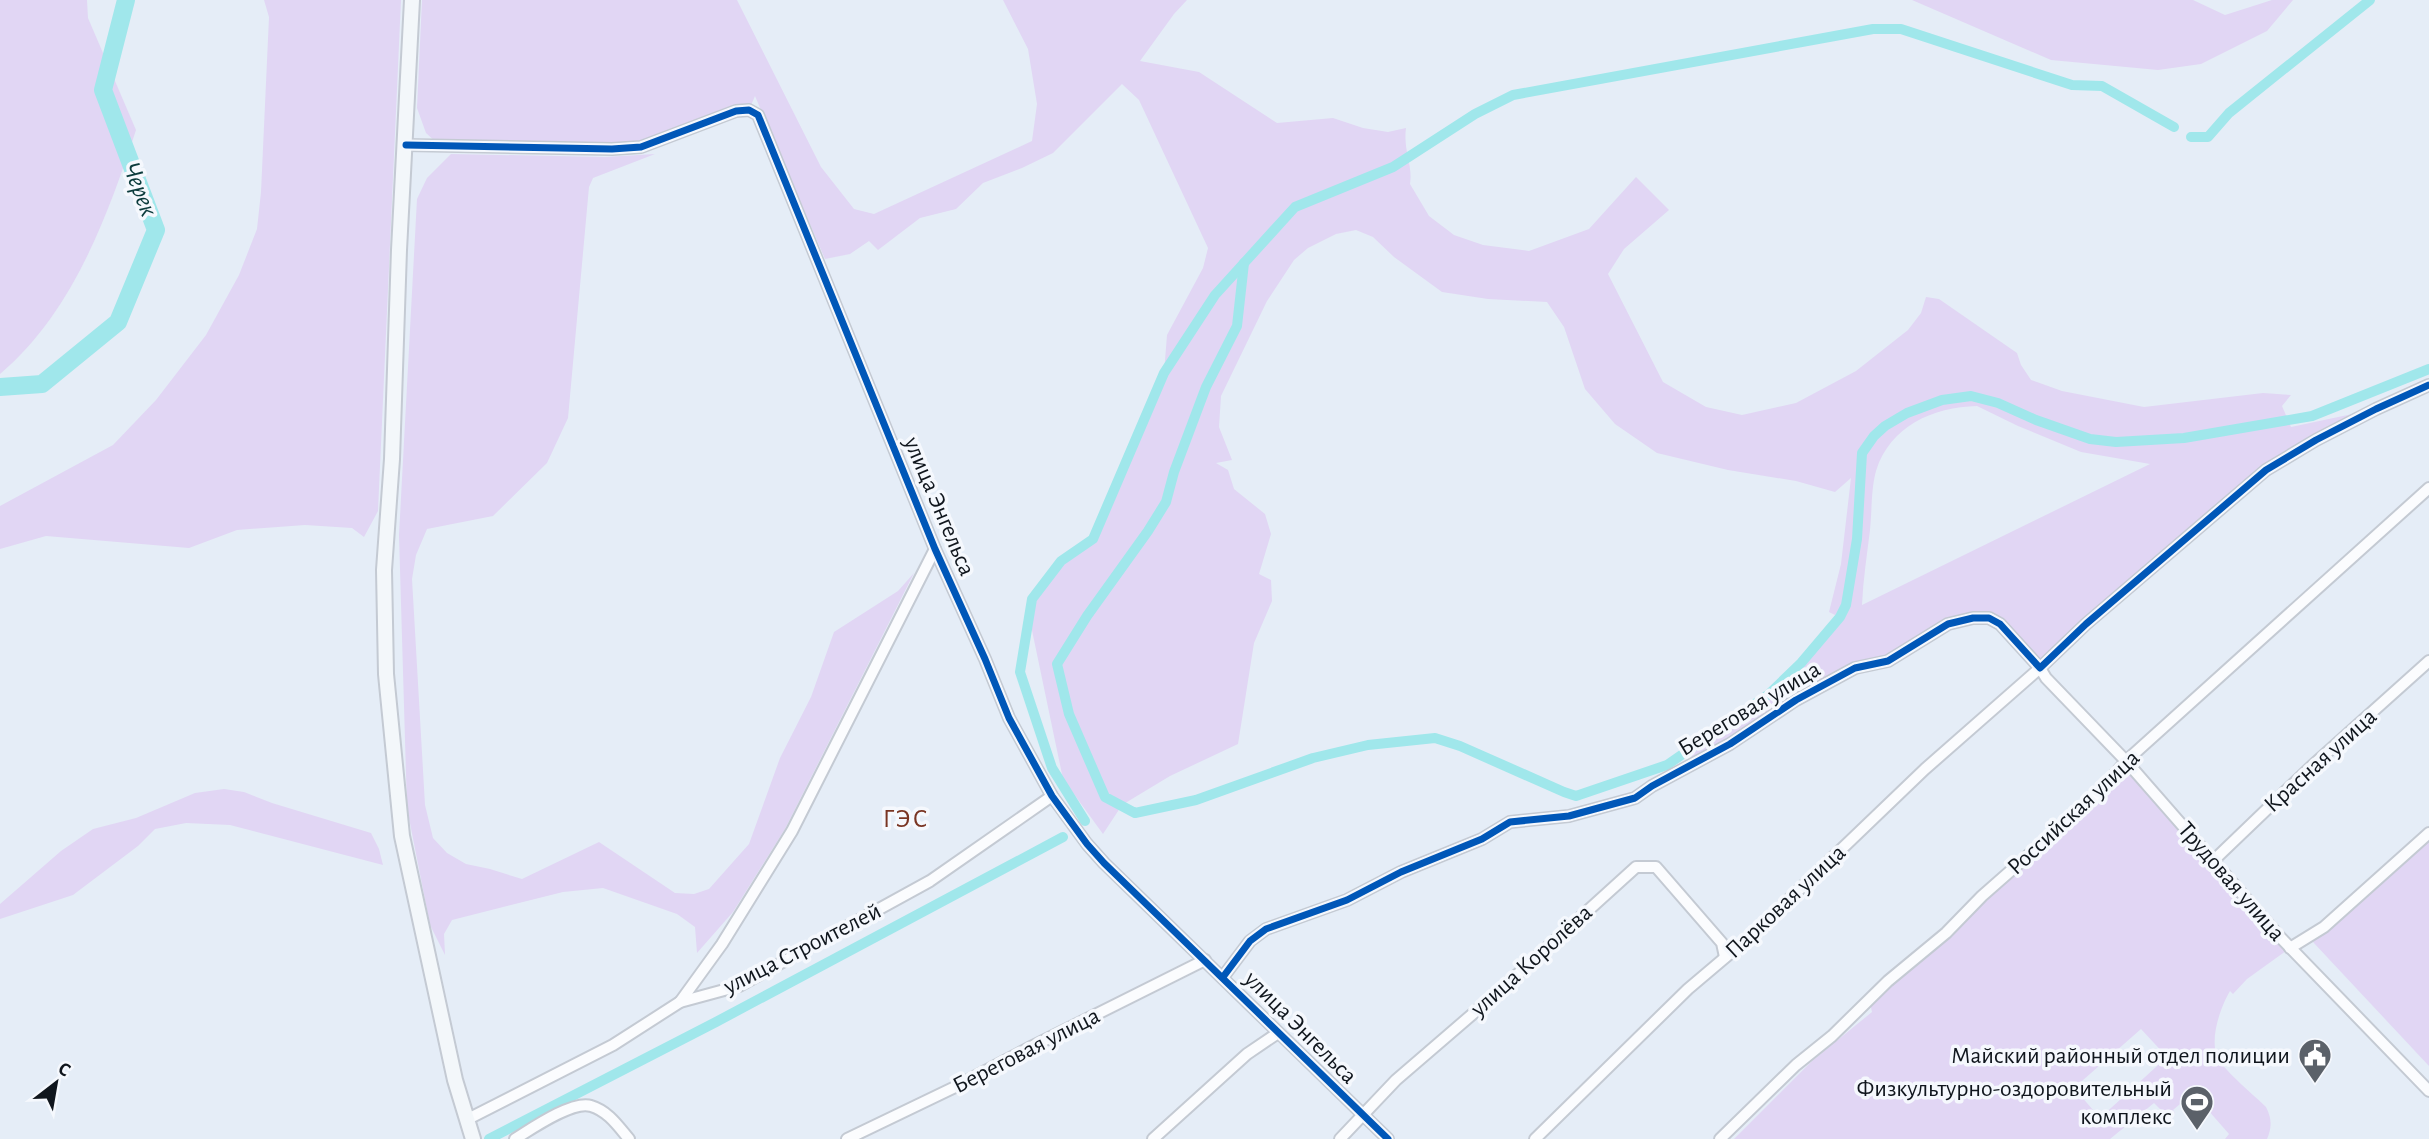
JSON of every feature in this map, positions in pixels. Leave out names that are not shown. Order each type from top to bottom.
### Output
[{"type":"street","points":[[412,0],[399,250],[392,459],[384,570],[386,674],[401,836],[455,1080],[473,1139]]},
{"type":"street","name":"улица Энгельса","points":[[406,145],[612,149],[641,147],[736,111],[749,110],[758,115],[934,549],[1009,718],[1052,796],[1104,863],[1388,1139]]},
{"type":"street","points":[[2040,668],[2086,624],[2266,470],[2364,415],[2429,385]]},
{"type":"street","name":"Российская улица","points":[[1720,1139],[1888,981],[1946,933],[1982,896],[2098,794],[2126,761],[2429,488]]},
{"type":"street","points":[[680,1002],[722,944],[792,831],[934,549]]},
{"type":"street","name":"Береговая улица","points":[[1223,977],[1251,940],[1266,929],[1347,900],[1401,872],[1482,839],[1510,822],[1569,816],[1635,798],[1730,744],[1796,699],[1855,668],[1888,661],[1948,624],[1973,618],[1989,618],[2000,624],[2040,668]]},
{"type":"street","name":"Красная улица","points":[[2214,860],[2312,765],[2429,661]]},
{"type":"street","name":"Трудовая улица","points":[[2040,668],[2046,678],[2126,761],[2290,948],[2429,1091]]},
{"type":"street","name":"Парковая улица","points":[[1535,1139],[1688,989],[1739,946],[1935,760],[2040,668]]},
{"type":"street","name":"улица Строителей","points":[[466,1120],[613,1045],[680,1002],[739,986],[930,881],[1052,796]]},
{"type":"street","points":[[2290,948],[2324,927],[2429,833]]},
{"type":"street","name":"улица Королёва","points":[[1340,1139],[1396,1080],[1636,867],[1656,867],[1722,943]]},
{"type":"street","points":[[1725,957],[1722,943],[1739,946]]},
{"type":"street","name":"Береговая улица","points":[[847,1139],[1205,960]]},
{"type":"street","points":[[1153,1139],[1247,1054],[1278,1033]]},
{"type":"street","points":[[514,1139],[553,1117],[579,1105],[588,1104],[611,1118],[629,1139]]},
{"type":"shaded area","points":[[0,0],[87,0],[88,18],[136,130],[113,197],[67,293],[48,323],[0,374]]},
{"type":"shaded area","points":[[264,0],[401,0],[378,511],[364,537],[352,528],[305,525],[237,530],[189,548],[46,536],[0,549],[0,506],[113,445],[156,400],[206,335],[239,275],[257,229],[261,192],[269,17]]},
{"type":"shaded area","points":[[422,0],[737,0],[821,167],[854,209],[874,214],[1032,141],[1037,104],[1028,49],[1003,0],[1187,0],[1140,61],[1199,72],[1277,123],[1333,118],[1363,128],[1388,132],[1406,128],[1410,184],[1429,216],[1454,235],[1483,245],[1529,251],[1589,229],[1636,177],[1669,210],[1624,249],[1608,274],[1663,382],[1706,407],[1742,415],[1796,403],[1856,371],[1908,330],[1921,313],[1926,297],[1939,299],[2017,353],[2031,380],[2062,391],[2144,407],[2263,393],[2291,395],[2282,406],[2291,427],[2376,409],[2266,470],[2040,668],[1999,624],[1959,620],[1898,656],[1865,665],[1697,763],[1687,752],[1769,694],[1801,662],[1839,617],[1829,612],[1841,564],[1851,478],[1835,492],[1796,481],[1728,470],[1657,453],[1615,424],[1585,389],[1564,327],[1547,302],[1488,299],[1442,292],[1394,257],[1373,237],[1356,230],[1336,234],[1308,248],[1294,260],[1267,301],[1221,396],[1219,427],[1232,460],[1216,463],[1228,470],[1234,489],[1265,514],[1271,534],[1259,574],[1271,580],[1272,601],[1254,643],[1238,744],[1170,776],[1122,805],[1103,834],[1063,779],[1029,616],[1032,599],[1061,561],[1093,539],[1164,373],[1167,335],[1203,268],[1208,248],[1139,100],[1122,84],[1053,153],[983,183],[956,209],[920,218],[878,250],[869,241],[850,254],[825,259],[755,96],[749,110],[641,147],[439,145],[426,133],[417,108]],"holes":[[[1977,406],[2081,452],[2150,464],[1862,605],[1874,478],[1883,455],[1892,442],[1915,422],[1929,415],[1961,407]]]},
{"type":"shaded area","points":[[1912,0],[2193,0],[2225,15],[2272,0],[2293,0],[2267,31],[2201,64],[2158,70],[2051,60]]},
{"type":"shaded area","points":[[451,154],[605,157],[655,154],[593,178],[589,187],[568,418],[547,463],[493,516],[427,529],[416,555],[412,579],[425,805],[433,838],[447,853],[466,864],[522,879],[599,842],[675,893],[694,894],[709,889],[749,844],[780,758],[811,697],[834,632],[898,591],[914,573],[785,829],[733,912],[697,953],[695,927],[677,914],[603,888],[563,892],[452,920],[444,934],[445,955],[430,925],[407,808],[399,535],[417,199],[427,178]]},
{"type":"shaded area","points":[[2126,761],[2290,948],[2247,979],[2233,994],[2230,991],[2219,1016],[2215,1035],[2219,1060],[2266,1107],[2271,1123],[2267,1139],[2225,1139],[2229,1134],[2193,1093],[2173,1110],[2175,1113],[2169,1118],[2154,1103],[2110,1139],[1734,1139],[1812,1061],[1872,1012],[1869,999]],"holes":[[[2141,1029],[2167,1057],[2100,1118],[2074,1088]]]},
{"type":"shaded area","points":[[224,789],[244,792],[371,833],[383,865],[230,825],[186,823],[155,829],[138,846],[73,895],[0,919],[0,904],[61,851],[93,829],[136,818],[195,793]]},
{"type":"shaded area","points":[[2429,836],[2429,1066],[2313,942]]},
{"type":"waterway","name":"Черек","points":[[0,387],[42,384],[118,322],[156,230],[103,90],[126,0]]},
{"type":"waterway","points":[[2191,137],[2208,137],[2229,113],[2370,0]]},
{"type":"waterway","points":[[1085,821],[1052,768],[1020,672],[1032,599],[1061,561],[1093,539],[1164,373],[1215,295],[1295,207],[1393,167],[1475,114],[1513,95],[1873,29],[1901,29],[2072,85],[2102,86],[2174,127]]},
{"type":"waterway","points":[[1244,263],[1237,326],[1206,387],[1174,472],[1166,502],[1057,664],[1069,714],[1105,797],[1135,813],[1196,800],[1313,758],[1368,745],[1435,738],[1460,746],[1576,796],[1667,765],[1769,694],[1801,663],[1840,617],[1846,605],[1857,539],[1862,453],[1885,426],[1907,413],[1942,400],[1971,396],[1998,403],[2090,439],[2116,442],[2184,438],[2312,416],[2429,369]]},
{"type":"waterway","points":[[489,1139],[716,1022],[1063,837]]},
{"type":"cycle path","points":[[406,145],[612,149],[641,147],[736,111],[749,110],[758,115],[935,549],[1009,718],[1052,796],[1104,863],[1388,1139]]},
{"type":"cycle path","points":[[1223,977],[1250,941],[1266,929],[1347,900],[1401,872],[1482,839],[1510,822],[1569,816],[1635,798],[1730,744],[1796,700],[1855,668],[1888,661],[1948,624],[1973,618],[1989,618],[2000,624],[2040,668],[2086,624],[2266,470],[2316,440],[2429,385]]},
{"type":"place","name":"Майский районный отдел полиции","points":[[2315,1085]]},
{"type":"place","name":"Физкультурно-оздоровительный комплекс","points":[[2197,1132]]},
{"type":"district","name":"ГЭС","points":[[906,818]]}]
